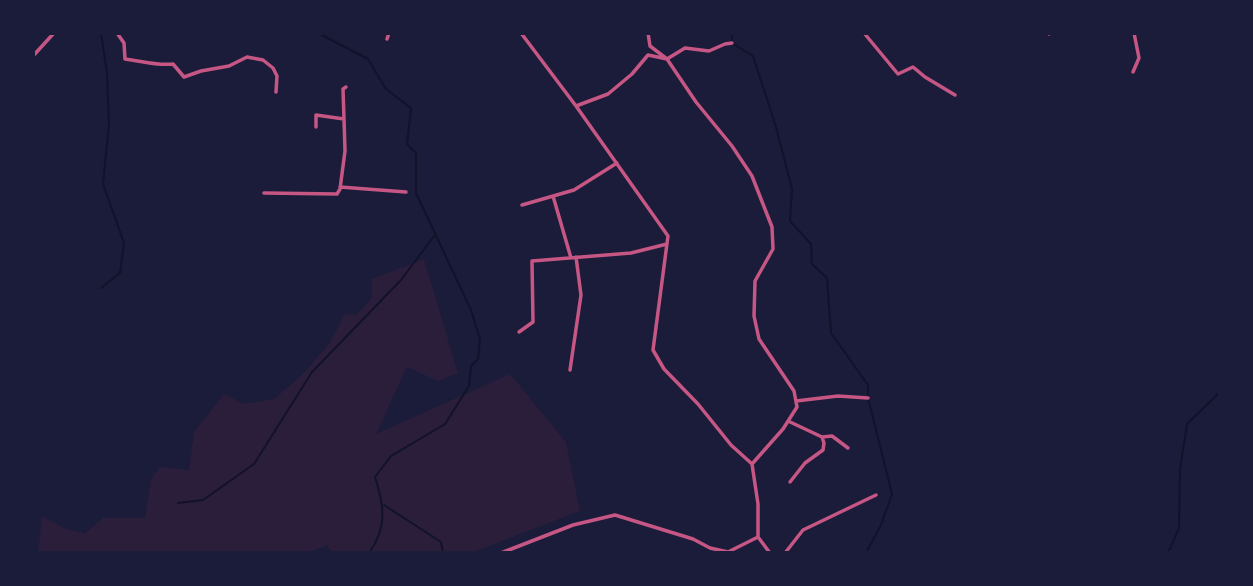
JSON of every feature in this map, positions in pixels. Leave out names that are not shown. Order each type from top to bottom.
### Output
[{"type":"street","points":[[33,56],[54,33]]},
{"type":"street","points":[[117,33],[124,43],[125,59],[146,61],[157,66],[173,64],[184,77],[229,66],[247,57],[264,60],[274,68],[276,92]]},
{"type":"street","points":[[387,39],[390,33]]},
{"type":"street","points":[[521,33],[668,236],[653,350],[664,369],[698,404],[731,445],[752,464],[758,504],[758,537],[770,553]]},
{"type":"street","points":[[648,33],[650,46],[667,59],[752,176],[772,227],[773,249],[755,281],[754,316],[759,339],[794,391],[797,407],[752,464]]},
{"type":"street","points":[[864,33],[898,74],[913,67],[955,95]]},
{"type":"street","points":[[1133,72],[1139,58],[1134,33]]},
{"type":"street","points":[[576,106],[608,94],[632,74],[648,55],[667,59],[685,48],[709,51],[732,43]]},
{"type":"street","points":[[264,193],[336,195],[340,187],[345,151],[346,87]]},
{"type":"street","points":[[316,127],[316,115],[344,120]]},
{"type":"street","points":[[522,205],[574,190],[617,163]]},
{"type":"street","points":[[340,187],[406,192]]},
{"type":"street","points":[[553,195],[574,257],[581,295],[570,370]]},
{"type":"street","points":[[519,332],[533,322],[531,261],[631,253],[667,244]]},
{"type":"street","points":[[796,401],[838,396],[868,398]]},
{"type":"street","points":[[788,421],[821,437],[832,436],[848,448]]},
{"type":"street","points":[[790,482],[805,463],[823,450],[821,437]]},
{"type":"street","points":[[785,553],[803,530],[876,495]]},
{"type":"street","points":[[501,553],[573,525],[615,515],[728,552],[758,537]]},
{"type":"shaded area","points":[[424,259],[458,373],[438,381],[407,367],[376,434],[510,374],[566,442],[580,511],[471,553],[332,553],[327,545],[307,553],[38,553],[42,516],[66,529],[85,533],[103,518],[145,518],[151,479],[160,467],[189,470],[194,432],[224,394],[244,404],[274,399],[302,375],[329,344],[345,314],[356,315],[372,298],[372,279]]},
{"type":"waterway","points":[[101,33],[107,73],[109,124],[103,184],[124,243],[120,273],[101,288]]},
{"type":"waterway","points":[[318,33],[368,59],[386,89],[411,108],[407,144],[416,153],[416,193],[471,310],[480,339],[478,359],[471,366],[469,386],[445,424],[391,456],[375,477],[381,497],[382,525],[369,553]]},
{"type":"waterway","points":[[732,33],[732,43],[753,56],[776,127],[792,189],[790,221],[811,244],[812,264],[827,278],[831,333],[868,385],[868,398],[892,494],[881,525],[866,553]]},
{"type":"waterway","points":[[178,503],[203,500],[254,464],[312,372],[401,280],[434,236]]},
{"type":"waterway","points":[[1168,553],[1179,528],[1180,469],[1187,424],[1220,392]]},
{"type":"waterway","points":[[384,505],[441,542],[443,553]]}]
